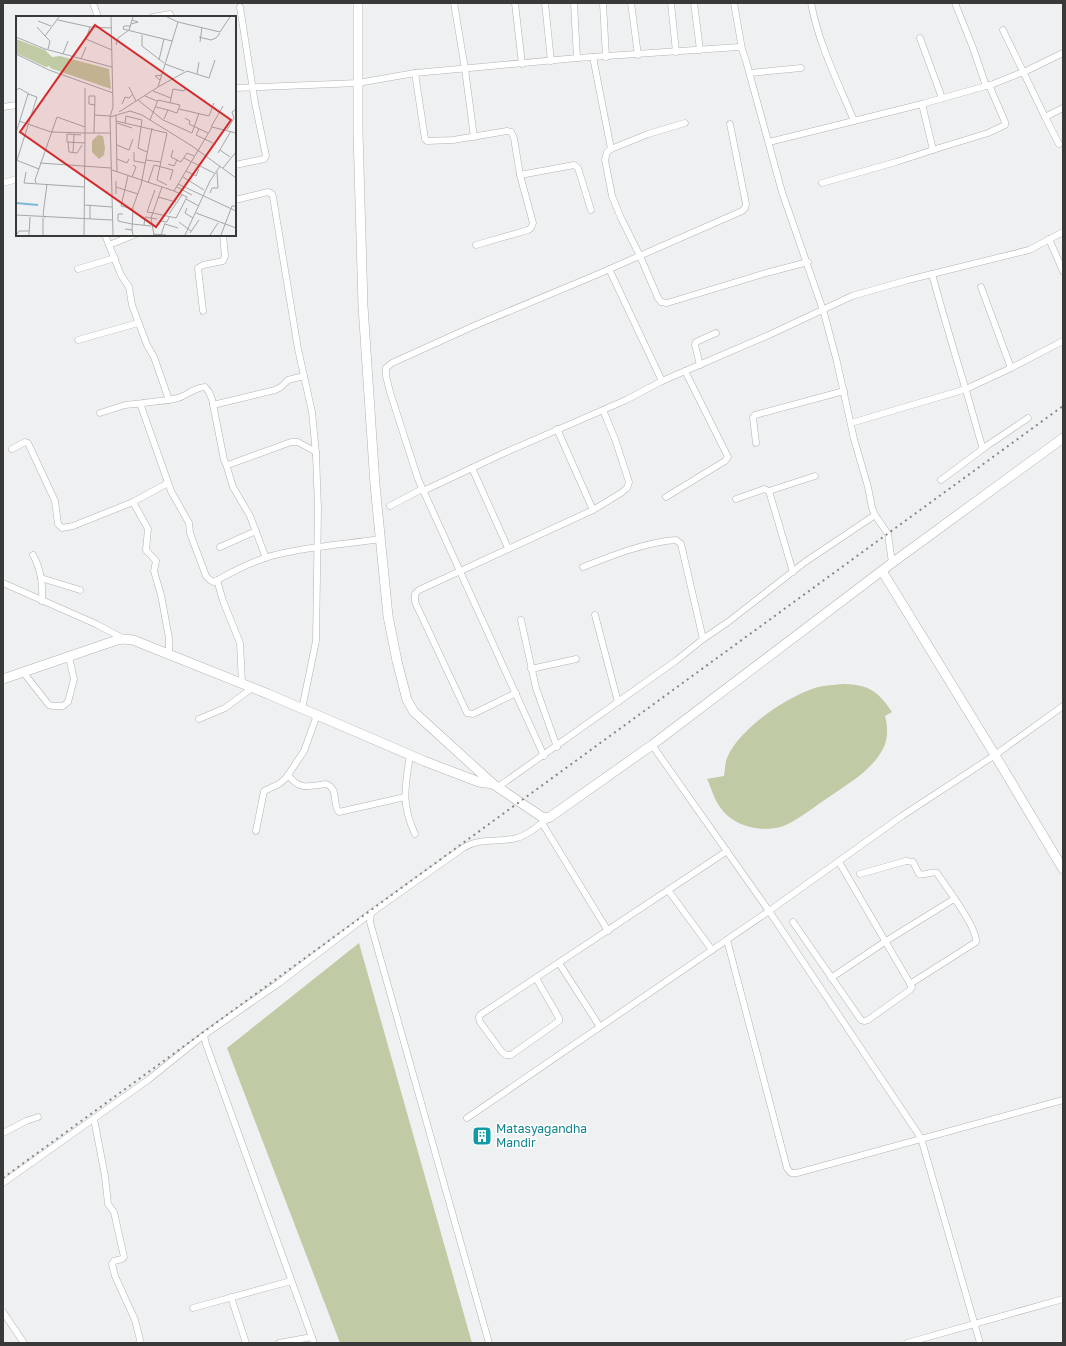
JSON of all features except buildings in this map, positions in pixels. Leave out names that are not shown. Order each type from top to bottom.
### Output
[{"type":"main road","points":[[358,3],[358,133],[363,306],[380,539],[388,616],[397,661],[407,700],[414,712],[496,786],[545,820],[652,744],[892,563],[1063,438]]},
{"type":"main road","points":[[882,571],[1063,869]]},
{"type":"main road","points":[[3,679],[124,639],[133,640],[252,688],[410,755],[479,782],[496,786]]},
{"type":"street","points":[[93,3],[98,16]]},
{"type":"street","points":[[454,3],[474,137]]},
{"type":"street","points":[[515,3],[522,64]]},
{"type":"street","points":[[544,3],[551,61]]},
{"type":"street","points":[[574,3],[577,58]]},
{"type":"street","points":[[603,3],[606,57]]},
{"type":"street","points":[[632,3],[638,55]]},
{"type":"street","points":[[671,3],[676,52]]},
{"type":"street","points":[[694,3],[700,50]]},
{"type":"street","points":[[734,3],[742,50],[750,73],[782,192],[824,310],[872,508],[888,534],[892,563]]},
{"type":"street","points":[[811,3],[815,24],[821,43],[854,121]]},
{"type":"street","points":[[822,183],[896,162],[988,133],[1005,125],[955,3]]},
{"type":"street","points":[[236,165],[264,159],[266,156],[240,7]]},
{"type":"street","points":[[159,16],[170,14]]},
{"type":"street","points":[[1003,30],[1022,72],[1059,144]]},
{"type":"street","points":[[920,38],[942,98]]},
{"type":"street","points":[[236,88],[358,83],[415,73],[577,58],[638,55],[736,47],[742,50]]},
{"type":"street","points":[[769,142],[988,86],[1063,53]]},
{"type":"street","points":[[593,57],[611,149]]},
{"type":"street","points":[[750,73],[801,68]]},
{"type":"street","points":[[415,73],[426,141],[453,140],[510,131],[514,138],[520,175],[533,223],[532,228],[476,245]]},
{"type":"street","points":[[922,104],[933,150]]},
{"type":"street","points":[[3,107],[16,105]]},
{"type":"street","points":[[1045,117],[1063,108]]},
{"type":"street","points":[[686,123],[648,134],[606,152],[605,160],[612,196],[658,298],[663,303],[808,262]]},
{"type":"street","points":[[544,756],[422,490],[390,392],[386,371],[388,366],[476,325],[609,270],[746,208],[744,188],[730,124]]},
{"type":"street","points":[[520,175],[574,165],[578,168],[591,210]]},
{"type":"street","points":[[3,183],[16,179]]},
{"type":"street","points":[[236,200],[268,192],[272,194],[298,349],[312,412],[316,452],[318,509],[316,641],[302,709]]},
{"type":"street","points":[[390,506],[557,429],[626,400],[662,381],[859,294],[1029,250],[1063,232]]},
{"type":"street","points":[[105,236],[121,275],[129,287],[132,305],[138,323],[147,345],[154,357],[169,400]]},
{"type":"street","points":[[109,245],[132,236]]},
{"type":"street","points":[[203,311],[198,268],[203,265],[223,261],[225,256],[223,236]]},
{"type":"street","points":[[1049,239],[1063,271]]},
{"type":"street","points":[[78,269],[115,258]]},
{"type":"street","points":[[609,270],[662,381]]},
{"type":"street","points":[[932,274],[983,449]]},
{"type":"street","points":[[980,287],[1011,368]]},
{"type":"street","points":[[78,340],[138,323]]},
{"type":"street","points":[[700,365],[695,344],[696,342],[716,333]]},
{"type":"street","points":[[851,423],[966,389],[1063,341]]},
{"type":"street","points":[[666,497],[725,461],[728,457],[685,371]]},
{"type":"street","points":[[213,405],[275,390],[281,387],[288,380],[304,376]]},
{"type":"street","points":[[100,413],[132,403],[169,400],[186,395],[200,388],[205,388],[209,392],[213,405],[224,460],[233,487],[250,516],[266,558]]},
{"type":"street","points":[[756,443],[753,418],[755,415],[844,392]]},
{"type":"street","points":[[144,403],[141,406],[141,410],[168,483],[177,504],[188,521],[189,530],[206,576],[212,582],[242,567],[280,554],[317,547],[380,539]]},
{"type":"street","points":[[516,693],[473,714],[467,713],[414,599],[417,592],[459,570],[593,510],[621,494],[627,488],[629,482],[615,439],[603,410]]},
{"type":"street","points":[[941,480],[1028,418]]},
{"type":"street","points":[[557,429],[593,510]]},
{"type":"street","points":[[12,449],[24,442],[28,443],[55,501],[58,524],[62,528],[73,526],[133,502],[168,483]]},
{"type":"street","points":[[226,464],[238,462],[291,442],[298,442],[316,452]]},
{"type":"street","points":[[472,468],[508,548]]},
{"type":"street","points":[[736,499],[764,490],[769,491],[815,476]]},
{"type":"street","points":[[769,491],[792,572]]},
{"type":"street","points":[[133,502],[148,529],[146,550],[156,562],[154,571],[161,595],[169,638],[169,655]]},
{"type":"street","points":[[496,786],[544,756],[677,660],[703,638],[728,622],[792,572],[875,515]]},
{"type":"street","points":[[220,547],[256,531]]},
{"type":"street","points":[[583,567],[663,541],[676,540],[681,544],[703,638]]},
{"type":"street","points":[[32,555],[39,568],[42,601]]},
{"type":"street","points":[[41,578],[80,590]]},
{"type":"street","points":[[217,580],[223,601],[240,643],[242,684]]},
{"type":"street","points":[[3,583],[96,624],[124,639]]},
{"type":"street","points":[[595,615],[618,702]]},
{"type":"street","points":[[521,620],[531,669],[556,747]]},
{"type":"street","points":[[23,672],[49,704],[53,706],[63,706],[68,702],[74,679],[68,657]]},
{"type":"street","points":[[531,669],[576,659]]},
{"type":"street","points":[[198,719],[225,708],[252,688]]},
{"type":"street","points":[[467,1118],[727,940],[902,816],[995,755],[1063,706]]},
{"type":"street","points":[[256,831],[264,791],[279,784],[288,775],[304,751],[317,715]]},
{"type":"street","points":[[652,744],[768,911],[921,1138],[980,1343]]},
{"type":"street","points":[[410,755],[405,797],[407,813],[415,834]]},
{"type":"street","points":[[288,775],[292,781],[304,787],[326,784],[329,785],[335,794],[337,810],[339,812],[405,797]]},
{"type":"street","points":[[3,1183],[148,1080],[204,1035],[279,983],[371,913],[469,844],[513,839],[532,831],[545,820],[608,931]]},
{"type":"street","points":[[536,978],[559,1018],[559,1021],[511,1055],[506,1055],[502,1052],[480,1022],[480,1015],[727,851]]},
{"type":"street","points":[[860,874],[906,861],[910,861],[915,865],[919,874],[925,875],[934,872],[937,873],[972,926],[976,937],[976,942],[910,984]]},
{"type":"street","points":[[793,922],[861,1020],[868,1020],[910,990],[912,987],[839,862]]},
{"type":"street","points":[[668,890],[712,950]]},
{"type":"street","points":[[831,978],[886,941],[954,899]]},
{"type":"street","points":[[371,913],[370,922],[488,1343]]},
{"type":"street","points":[[727,940],[788,1171],[794,1174],[1063,1100]]},
{"type":"street","points":[[559,963],[600,1027]]},
{"type":"street","points":[[204,1035],[313,1340],[279,1343]]},
{"type":"street","points":[[3,1133],[26,1121],[38,1117]]},
{"type":"street","points":[[94,1119],[106,1176],[108,1204],[114,1212],[124,1257],[114,1261],[112,1264],[115,1276],[135,1320],[140,1340],[139,1343]]},
{"type":"street","points":[[193,1308],[292,1281]]},
{"type":"street","points":[[231,1297],[246,1343]]},
{"type":"street","points":[[907,1343],[1063,1299]]},
{"type":"street","points":[[3,1312],[24,1343]]},
{"type":"green space","points":[[843,684],[866,687],[872,690],[882,698],[892,712],[885,716],[887,724],[886,741],[883,749],[872,764],[852,781],[803,815],[788,824],[779,827],[759,829],[749,827],[731,818],[724,812],[716,801],[707,779],[724,776],[727,758],[741,736],[764,716],[789,700],[816,688],[828,685]]},
{"type":"green space","points":[[359,943],[472,1343],[340,1343],[227,1048]]},
{"type":"railway","points":[[3,1178],[1063,406]]},
{"type":"place","name":"Matasyagandha Mandir","points":[[482,1136]]}]
